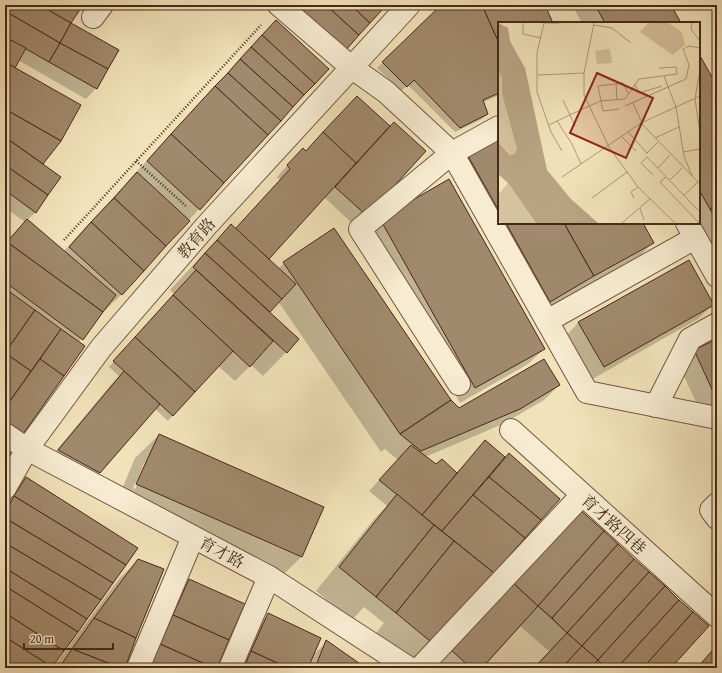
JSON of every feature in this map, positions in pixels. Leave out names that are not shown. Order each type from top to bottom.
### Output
[{"type":"street","points":[[279,5],[351,67],[386,92],[452,153],[587,392],[717,418]]},
{"type":"street","name":"教育路","points":[[5,488],[27,449],[101,348],[207,225],[409,5]]},
{"type":"street","points":[[459,384],[360,229],[452,153],[498,128]]},
{"type":"street","points":[[547,321],[691,230],[717,276]]},
{"type":"street","points":[[656,406],[690,340],[717,324]]},
{"type":"street","name":"育才路四巷","points":[[511,430],[582,496],[717,616]]},
{"type":"street","name":"育才路","points":[[5,434],[27,449],[269,577],[409,668]]},
{"type":"street","points":[[420,668],[582,496]]},
{"type":"street","points":[[717,504],[711,510],[717,518]]},
{"type":"street","points":[[138,668],[193,537]]},
{"type":"street","points":[[230,668],[269,577]]},
{"type":"path","points":[[64,240],[263,22]]},
{"type":"path","points":[[136,161],[207,225]]},
{"type":"shaded area","points":[[538,606],[567,633],[534,668],[482,668]]},
{"type":"building","points":[[5,5],[40,5],[71,23],[60,43],[5,11]]},
{"type":"building","points":[[40,5],[83,5],[71,23]]},
{"type":"building","points":[[297,5],[326,5],[359,35],[346,50]]},
{"type":"building","points":[[326,5],[351,5],[370,23],[359,35]]},
{"type":"building","points":[[351,5],[377,5],[382,10],[370,23]]},
{"type":"building","points":[[377,5],[387,5],[382,10]]},
{"type":"building","points":[[441,5],[482,5],[498,41],[498,93],[483,100],[488,114],[460,128],[414,80],[407,87],[382,62]]},
{"type":"building","points":[[482,5],[545,5],[553,22],[498,22],[498,41]]},
{"type":"building","points":[[595,5],[671,5],[680,22],[604,22]]},
{"type":"building","points":[[5,11],[60,43],[49,62],[5,37]]},
{"type":"building","points":[[276,20],[329,69],[315,84],[262,35]]},
{"type":"building","points":[[71,23],[119,50],[108,69],[60,43]]},
{"type":"building","points":[[262,35],[315,84],[304,95],[251,47]]},
{"type":"building","points":[[5,37],[26,48],[15,68],[5,62]]},
{"type":"building","points":[[60,43],[108,69],[97,89],[49,62]]},
{"type":"building","points":[[251,47],[304,95],[293,107],[240,59]]},
{"type":"building","points":[[700,56],[717,86],[717,205],[710,209],[700,192]]},
{"type":"building","points":[[240,59],[293,107],[281,121],[228,73]]},
{"type":"building","points":[[5,62],[81,105],[61,141],[5,109]]},
{"type":"building","points":[[228,73],[281,121],[268,135],[215,86]]},
{"type":"building","points":[[215,86],[268,135],[224,183],[171,134]]},
{"type":"building","points":[[357,96],[390,126],[356,163],[323,132]]},
{"type":"building","points":[[5,109],[61,141],[43,164],[5,137]]},
{"type":"building","points":[[394,122],[426,151],[367,216],[335,187]]},
{"type":"building","points":[[323,132],[356,163],[269,259],[235,229],[290,169],[287,165],[303,148],[306,151]]},
{"type":"building","points":[[171,134],[224,183],[200,210],[147,161]]},
{"type":"building","points":[[5,137],[61,177],[48,195],[5,165]]},
{"type":"building","points":[[498,139],[498,209],[468,156]]},
{"type":"building","points":[[5,165],[48,195],[36,213],[5,190]]},
{"type":"building","points":[[137,172],[190,221],[166,246],[114,198]]},
{"type":"building","points":[[449,179],[545,349],[475,388],[380,219]]},
{"type":"building","points":[[114,198],[166,246],[144,271],[91,222]]},
{"type":"building","points":[[717,205],[717,222],[710,209]]},
{"type":"building","points":[[27,219],[116,295],[103,312],[7,242]]},
{"type":"building","points":[[91,222],[144,271],[122,295],[69,247]]},
{"type":"building","points":[[231,224],[296,284],[282,299],[217,240]]},
{"type":"building","points":[[507,224],[565,224],[594,276],[550,302]]},
{"type":"building","points":[[565,224],[644,224],[654,243],[594,276]]},
{"type":"building","points":[[334,228],[451,400],[400,434],[283,262]]},
{"type":"building","points":[[217,240],[282,299],[270,312],[205,253]]},
{"type":"building","points":[[7,242],[103,312],[83,340],[5,282],[5,245]]},
{"type":"building","points":[[205,253],[299,339],[287,353],[193,267]]},
{"type":"building","points":[[689,260],[714,305],[604,367],[578,322]]},
{"type":"building","points":[[196,270],[273,341],[250,367],[173,295]]},
{"type":"building","points":[[7,290],[35,310],[5,353],[5,293]]},
{"type":"building","points":[[173,295],[233,351],[195,392],[135,337]]},
{"type":"building","points":[[35,310],[61,329],[31,371],[5,353]]},
{"type":"building","points":[[61,329],[85,346],[64,376],[40,359]]},
{"type":"building","points":[[135,337],[195,392],[173,416],[113,361]]},
{"type":"building","points":[[717,339],[717,395],[715,396],[694,350]]},
{"type":"building","points":[[5,353],[31,371],[5,408]]},
{"type":"building","points":[[40,359],[64,376],[23,434],[5,422],[5,408]]},
{"type":"building","points":[[544,359],[560,385],[520,409],[421,451],[400,434],[451,400],[459,408]]},
{"type":"building","points":[[124,371],[160,404],[100,473],[58,450]]},
{"type":"building","points":[[159,434],[324,507],[302,557],[136,484]]},
{"type":"building","points":[[485,440],[505,457],[442,531],[422,515]]},
{"type":"building","points":[[411,445],[436,464],[442,459],[457,473],[422,515],[379,480]]},
{"type":"building","points":[[5,447],[16,453],[5,471]]},
{"type":"building","points":[[509,453],[560,499],[541,520],[489,477]]},
{"type":"building","points":[[26,477],[138,548],[126,565],[14,496]]},
{"type":"building","points":[[489,477],[541,520],[525,538],[473,495]]},
{"type":"building","points":[[397,494],[434,525],[376,597],[339,567]]},
{"type":"building","points":[[473,495],[525,538],[494,573],[442,531]]},
{"type":"building","points":[[14,496],[126,565],[113,583],[5,518],[5,513]]},
{"type":"building","points":[[579,509],[604,531],[538,606],[512,582]]},
{"type":"building","points":[[5,518],[113,583],[101,600],[5,543]]},
{"type":"building","points":[[434,525],[454,541],[396,613],[376,597]]},
{"type":"building","points":[[604,531],[618,544],[552,618],[538,606]]},
{"type":"building","points":[[454,541],[494,573],[431,642],[396,613]]},
{"type":"building","points":[[5,543],[101,600],[87,619],[5,568]]},
{"type":"building","points":[[618,544],[634,559],[567,633],[552,618]]},
{"type":"building","points":[[138,559],[164,569],[136,638],[94,618]]},
{"type":"building","points":[[634,559],[649,572],[582,646],[567,633]]},
{"type":"building","points":[[5,568],[87,619],[78,632],[5,586]]},
{"type":"building","points":[[649,572],[665,586],[598,660],[582,646]]},
{"type":"building","points":[[189,579],[245,604],[229,640],[173,615]]},
{"type":"building","points":[[512,582],[538,606],[482,668],[471,668],[451,650]]},
{"type":"building","points":[[5,586],[78,632],[64,651],[5,613]]},
{"type":"building","points":[[665,586],[679,600],[617,668],[606,668],[598,660]]},
{"type":"building","points":[[679,600],[693,612],[643,668],[617,668]]},
{"type":"building","points":[[693,612],[709,626],[671,668],[643,668]]},
{"type":"building","points":[[5,613],[64,651],[52,667],[5,637]]},
{"type":"building","points":[[268,613],[321,638],[308,668],[288,668],[251,651]]},
{"type":"building","points":[[173,615],[229,640],[217,668],[160,644]]},
{"type":"building","points":[[94,618],[136,638],[125,668],[121,668],[72,649]]},
{"type":"building","points":[[567,633],[582,646],[562,668],[534,668]]},
{"type":"building","points":[[5,637],[52,667],[5,668]]},
{"type":"building","points":[[326,640],[366,668],[315,668]]},
{"type":"building","points":[[160,644],[214,668],[150,668]]},
{"type":"building","points":[[717,645],[717,668],[697,668]]},
{"type":"building","points":[[582,646],[598,660],[591,668],[562,668]]},
{"type":"building","points":[[72,649],[121,668],[59,668]]},
{"type":"building","points":[[251,651],[288,668],[244,668]]},
{"type":"building","points":[[598,660],[606,668],[591,668]]}]
